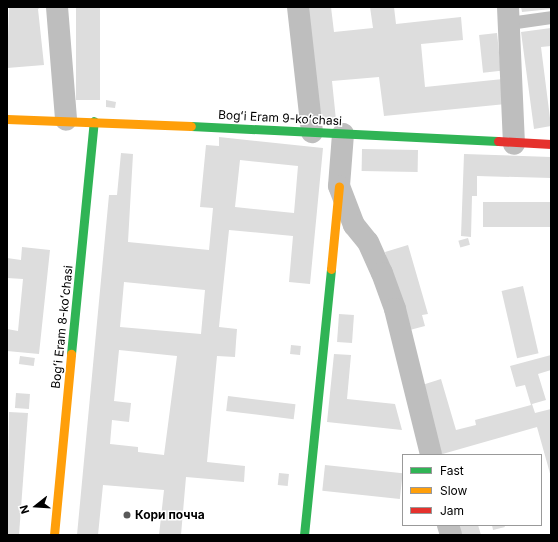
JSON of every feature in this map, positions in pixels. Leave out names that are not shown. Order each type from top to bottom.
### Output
[{"type":"street","points":[[57,7],[66,120]]},
{"type":"street","points":[[298,7],[312,132]]},
{"type":"street","points":[[508,15],[514,144]]},
{"type":"street","name":"Bogʻi Eram 9-koʻchasi","points":[[7,120],[94,121],[514,144],[551,144]]},
{"type":"street","name":"Bogʻi Eram 8-koʻchasi","points":[[54,535],[94,121]]},
{"type":"street","points":[[304,535],[343,134]]},
{"type":"street","points":[[339,186],[354,225],[368,242],[382,273],[395,309],[431,454]]},
{"type":"lane","points":[[508,15],[551,17]]},
{"type":"building","points":[[9,7],[41,7],[38,9],[44,65],[7,68]]},
{"type":"building","points":[[76,7],[100,7],[100,100],[76,100]]},
{"type":"building","points":[[302,7],[331,7],[334,32],[373,28],[370,7],[394,7],[396,24],[461,17],[463,40],[421,44],[425,87],[503,79],[506,104],[384,116],[379,77],[332,81],[336,120],[314,122]]},
{"type":"building","points":[[521,7],[551,7],[551,9],[522,12]]},
{"type":"building","points":[[551,28],[551,46],[541,47],[551,126],[534,129],[521,32]]},
{"type":"building","points":[[497,33],[501,71],[483,73],[479,35]]},
{"type":"building","points":[[106,100],[116,102],[115,108],[106,107]]},
{"type":"building","points":[[219,137],[323,148],[310,284],[289,282],[293,236],[229,230],[219,327],[237,329],[235,357],[217,356],[207,462],[245,466],[244,482],[186,477],[181,535],[159,535],[164,490],[103,485],[98,535],[77,535],[109,195],[117,195],[121,153],[133,154],[128,242],[209,250],[213,208],[200,207],[206,145],[219,146]],"holes":[[[240,160],[298,166],[294,213],[235,207]],[[124,282],[205,290],[201,334],[120,327]],[[119,350],[177,356],[164,455],[138,452],[138,447],[110,444],[112,420],[129,422],[131,403],[114,401]]]},
{"type":"building","points":[[362,149],[418,150],[418,172],[362,171]]},
{"type":"building","points":[[464,154],[551,157],[551,178],[477,176],[477,196],[472,196],[471,237],[461,236]]},
{"type":"building","points":[[483,202],[551,202],[551,227],[483,227]]},
{"type":"building","points":[[468,238],[470,245],[460,247],[458,241]]},
{"type":"building","points":[[408,245],[428,314],[422,315],[425,326],[406,331],[385,252]]},
{"type":"building","points":[[22,247],[50,250],[39,354],[7,351],[7,329],[18,331],[23,279],[7,278],[7,258],[21,260]]},
{"type":"building","points":[[523,286],[539,353],[517,358],[502,291]]},
{"type":"building","points":[[339,314],[354,315],[352,343],[337,342]]},
{"type":"building","points":[[291,345],[301,346],[300,355],[290,354]]},
{"type":"building","points":[[334,354],[351,355],[347,399],[395,404],[402,430],[327,422]]},
{"type":"building","points":[[551,355],[551,370],[538,374],[546,400],[532,404],[535,413],[551,409],[551,477],[537,427],[439,454],[419,386],[441,379],[456,430],[476,425],[475,420],[531,405],[525,385],[516,387],[510,366]]},
{"type":"building","points":[[20,356],[35,358],[34,366],[19,364]]},
{"type":"building","points":[[16,393],[30,394],[29,409],[15,408]]},
{"type":"building","points":[[228,396],[295,404],[294,419],[226,411]]},
{"type":"building","points":[[9,412],[28,413],[19,535],[7,535]]},
{"type":"building","points":[[325,465],[402,473],[400,499],[322,491]]},
{"type":"building","points":[[279,473],[289,474],[288,486],[278,485]]},
{"type":"building","points":[[457,526],[478,526],[481,535],[460,535]]},
{"type":"building","points":[[492,526],[505,527],[493,530]]},
{"type":"traffic: fast","points":[[71,354],[94,121]]},
{"type":"traffic: fast","points":[[191,126],[498,141]]},
{"type":"traffic: fast","points":[[304,535],[331,269]]},
{"type":"traffic: slow","points":[[7,119],[191,126]]},
{"type":"traffic: slow","points":[[331,269],[339,186]]},
{"type":"traffic: slow","points":[[54,535],[71,354]]},
{"type":"traffic: jam","points":[[498,141],[551,144]]},
{"type":"place","name":"Кори почча","points":[[127,515]]}]
